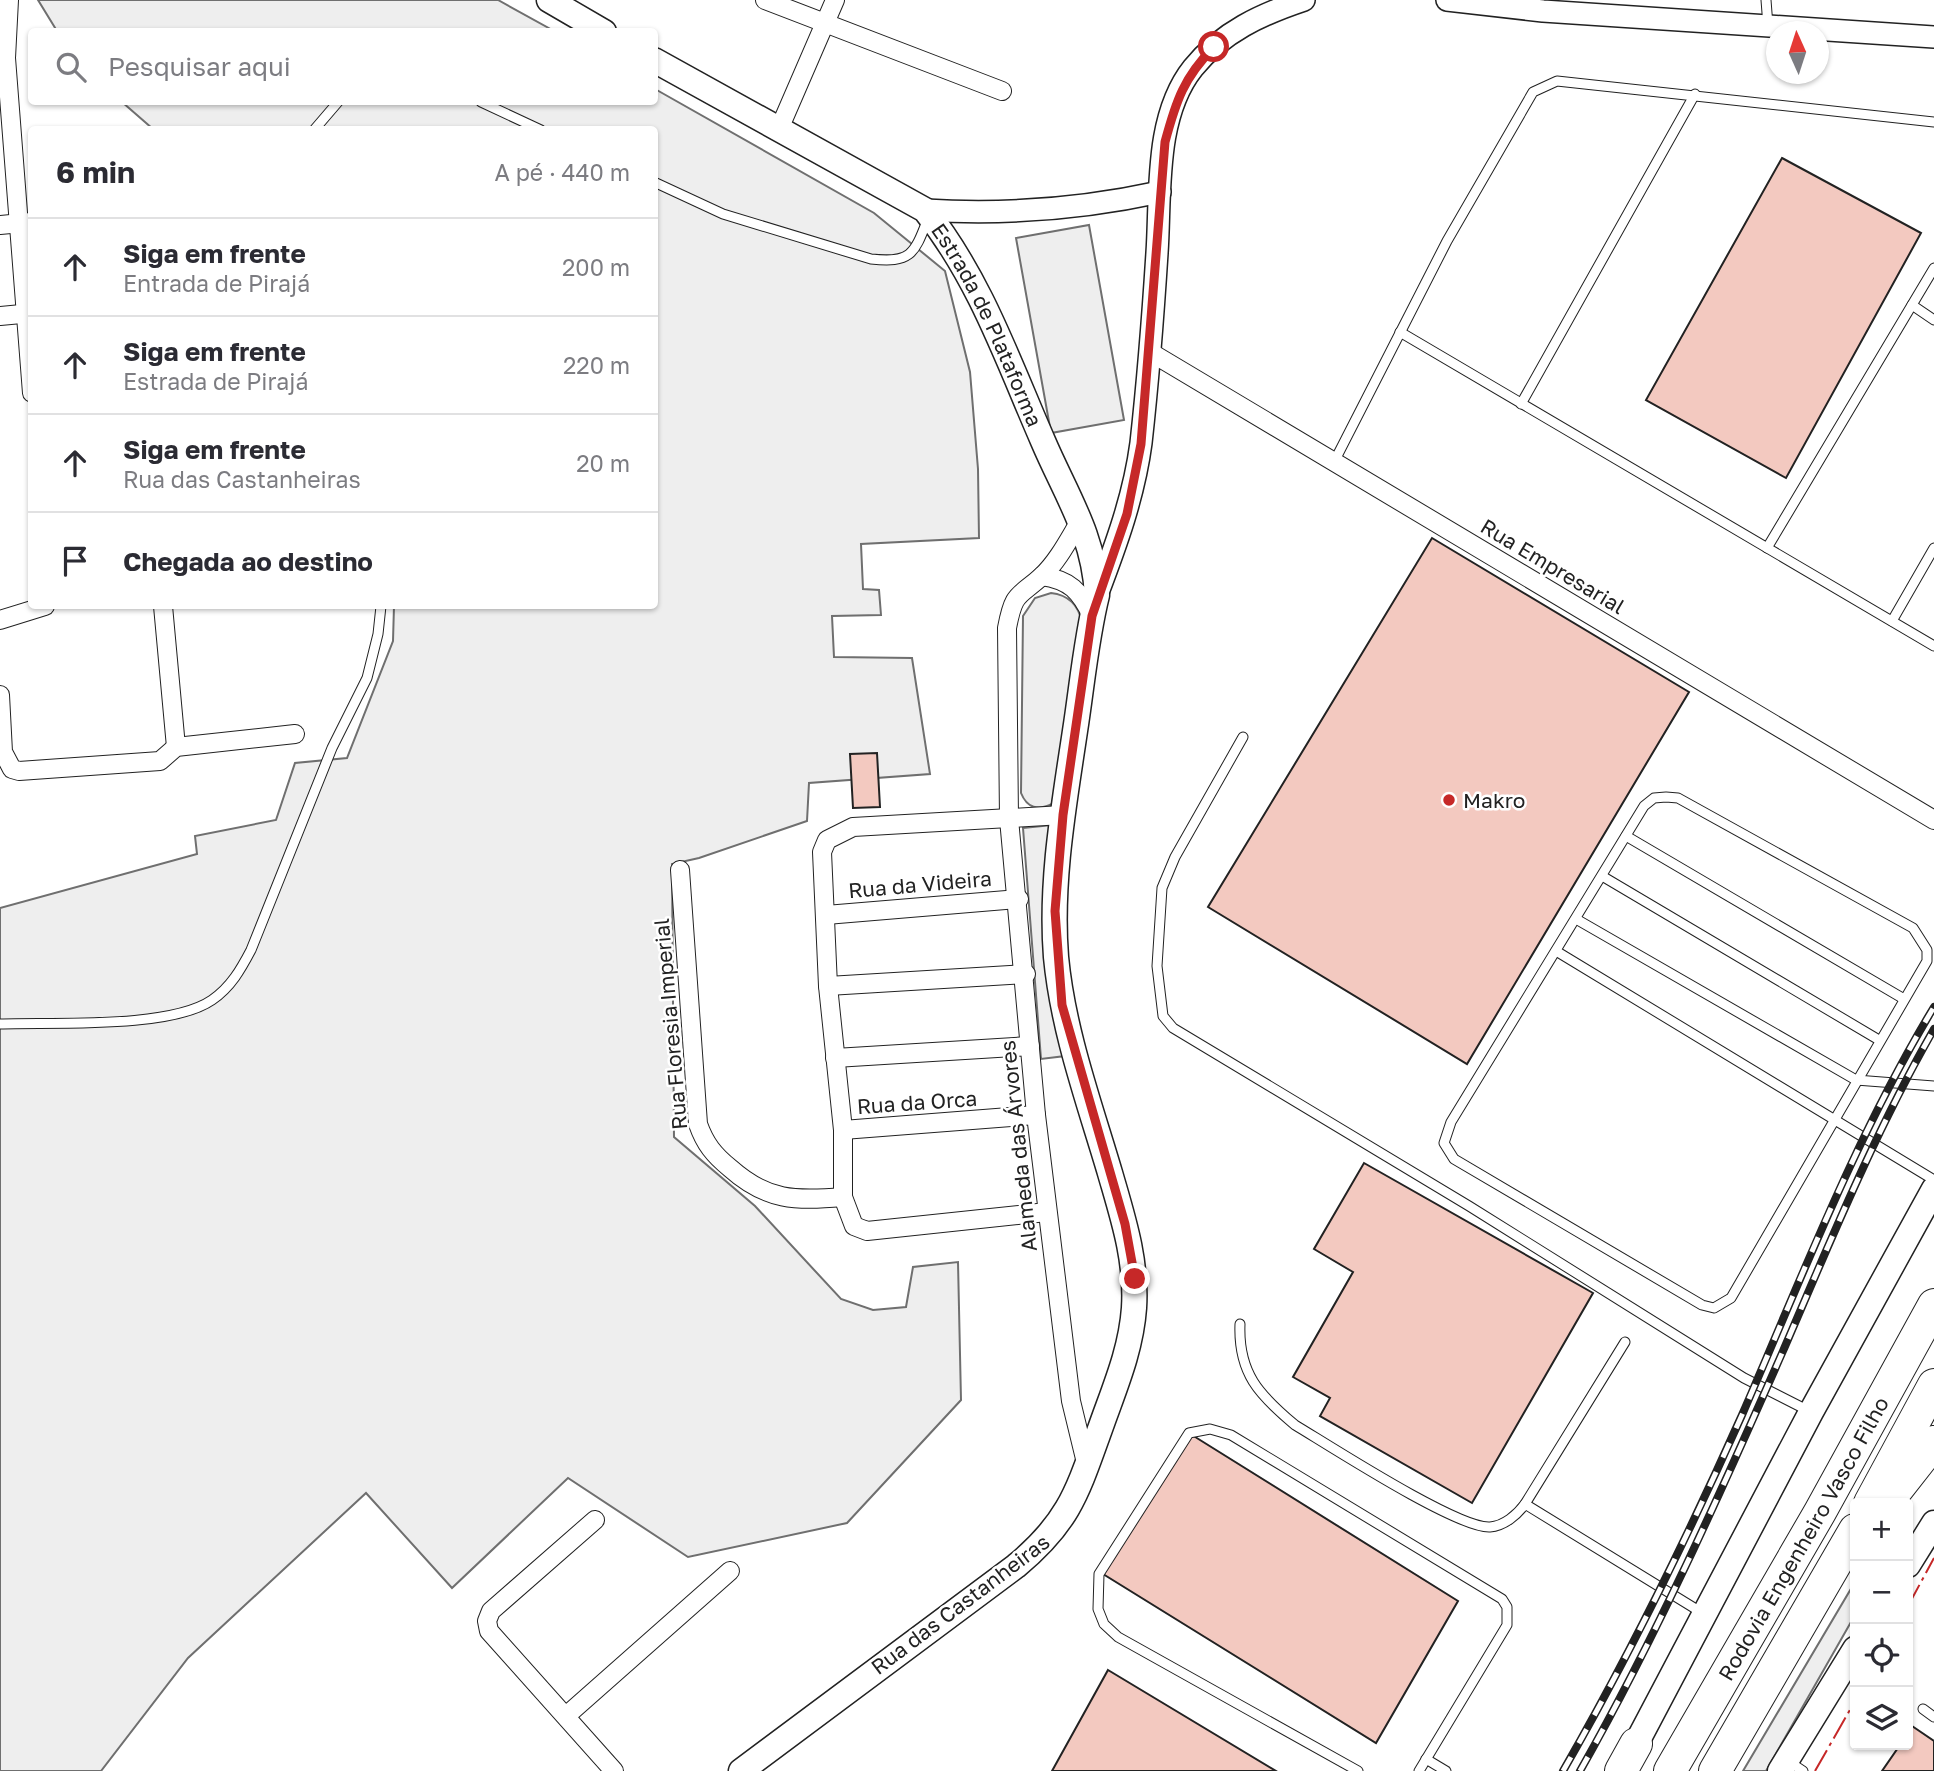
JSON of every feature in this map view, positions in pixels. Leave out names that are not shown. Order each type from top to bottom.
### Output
[{"type":"highway","name":"Rodovia Engenheiro Vasco Filho","points":[[1670,1771],[1821,1513],[1934,1305]]},
{"type":"highway","name":"Rodovia Engenheiro Vasco Filho","points":[[1873,1498],[1934,1385]]},
{"type":"highway","points":[[1890,1498],[1934,1442]]},
{"type":"highway","name":"Rodovia Engenheiro Vasco Filho","points":[[1715,1771],[1850,1539]]},
{"type":"highway","points":[[1833,1571],[1850,1549]]},
{"type":"highway","points":[[1621,1771],[1636,1744]]},
{"type":"main road","points":[[549,0],[597,28]]},
{"type":"main road","name":"Estrada de Plataforma","points":[[658,62],[780,127],[927,213],[954,250],[987,308],[1095,561],[1095,605],[1063,815]]},
{"type":"main road","name":"Rua das Castanheiras","points":[[741,1771],[1043,1544],[1064,1517],[1087,1467],[1126,1359],[1132,1332],[1135,1279],[1125,1224],[1062,1005],[1055,911],[1063,815]]},
{"type":"main road","points":[[1616,1771],[1636,1744],[1811,1412],[1934,1189]]},
{"type":"main road","points":[[1910,1561],[1934,1523]]},
{"type":"main road","points":[[1790,1767],[1850,1658]]},
{"type":"street","points":[[765,0],[1002,91]]},
{"type":"street","points":[[780,127],[835,0]]},
{"type":"street","points":[[1042,576],[1070,583],[1095,605],[1127,514],[1134,483],[1150,352],[1165,142],[1175,104],[1192,70],[1240,26],[1304,0]]},
{"type":"street","points":[[1448,0],[1543,11],[1766,28]]},
{"type":"street","points":[[0,316],[28,313],[25,222],[6,154],[5,7]]},
{"type":"street","points":[[1829,31],[1934,37]]},
{"type":"street","points":[[927,213],[1028,210],[1120,201],[1160,192]]},
{"type":"street","points":[[0,225],[25,222]]},
{"type":"street","name":"Rua Empresarial","points":[[1150,352],[1934,820]]},
{"type":"street","name":"Alameda das Árvores","points":[[1080,521],[1042,576],[1021,590],[1012,605],[1007,628],[1009,820],[1026,974],[1036,1115],[1071,1401],[1087,1467]]},
{"type":"street","points":[[0,620],[35,609]]},
{"type":"street","points":[[163,609],[176,747]]},
{"type":"street","points":[[0,695],[3,752],[12,769],[19,771],[160,761],[176,747],[295,734]]},
{"type":"street","points":[[1047,1212],[867,1231],[854,1226],[843,1197],[843,1130],[828,986],[821,852],[827,841],[839,832],[853,827],[1063,815]]},
{"type":"street","name":"Rua Floresia Imperial","points":[[680,870],[698,1124],[704,1140],[713,1154],[750,1186],[796,1199],[843,1197]]},
{"type":"street","name":"Rua da Videira","points":[[826,915],[1019,899]]},
{"type":"street","points":[[828,986],[1026,974]]},
{"type":"street","points":[[835,1058],[1030,1046]]},
{"type":"street","name":"Rua da Orca","points":[[843,1130],[1036,1115]]},
{"type":"street","points":[[595,1520],[491,1611],[487,1621],[489,1631],[614,1771]]},
{"type":"street","points":[[566,1716],[730,1571]]},
{"type":"lane","points":[[1766,0],[1768,21]]},
{"type":"lane","points":[[1334,462],[1447,241],[1533,92],[1557,81],[1934,122]]},
{"type":"lane","points":[[1521,404],[1695,94]]},
{"type":"lane","points":[[317,126],[335,105]]},
{"type":"lane","points":[[487,105],[532,126]]},
{"type":"lane","points":[[658,184],[723,214],[871,258],[896,261],[916,250],[927,213]]},
{"type":"lane","points":[[1767,548],[1934,268]]},
{"type":"lane","points":[[1912,306],[1934,320]]},
{"type":"lane","points":[[1400,332],[1934,646]]},
{"type":"lane","points":[[1892,621],[1934,548]]},
{"type":"lane","points":[[0,1024],[163,1018],[191,1011],[213,1000],[235,980],[251,950],[332,748],[367,678],[378,634],[381,609]]},
{"type":"lane","points":[[1243,737],[1175,857],[1162,888],[1157,966],[1163,1016],[1173,1028],[1480,1213],[1744,1378],[1811,1412]]},
{"type":"lane","points":[[1927,961],[1927,950],[1913,928],[1678,798],[1654,798],[1644,806],[1446,1134],[1444,1143],[1454,1159],[1702,1305],[1714,1308],[1731,1298],[1833,1118],[1927,961],[1934,948]]},
{"type":"lane","points":[[1626,836],[1904,999]]},
{"type":"lane","points":[[1602,876],[1879,1040]]},
{"type":"lane","points":[[1576,919],[1856,1080],[1934,1086]]},
{"type":"lane","points":[[1556,951],[1934,1180]]},
{"type":"lane","points":[[1240,1324],[1239,1346],[1245,1370],[1274,1408],[1295,1425],[1443,1512],[1477,1526],[1499,1525],[1516,1516],[1625,1342]]},
{"type":"lane","points":[[1358,1771],[1118,1637],[1104,1624],[1097,1600],[1099,1574],[1189,1433],[1210,1429],[1231,1435],[1502,1600],[1507,1607],[1507,1625],[1419,1771]]},
{"type":"lane","points":[[1525,1504],[1706,1615]]},
{"type":"lane","points":[[1923,1709],[1934,1717]]},
{"type":"lane","points":[[1426,1759],[1446,1771]]},
{"type":"shaded area","points":[[38,0],[498,0],[549,28],[55,28]]},
{"type":"shaded area","points":[[658,91],[874,213],[945,271],[970,372],[978,469],[979,538],[861,544],[863,589],[879,590],[881,615],[832,616],[834,657],[912,658],[930,774],[809,783],[807,821],[699,858],[672,864],[674,1137],[755,1206],[841,1299],[873,1310],[906,1307],[913,1267],[958,1262],[961,1400],[847,1523],[688,1557],[568,1478],[452,1588],[366,1493],[188,1658],[101,1771],[0,1771],[0,908],[197,854],[195,836],[276,820],[295,763],[347,758],[393,641],[394,609],[658,609],[658,126],[150,126],[125,105],[658,105]]},
{"type":"shaded area","points":[[1089,225],[1124,420],[1051,433],[1016,238]]},
{"type":"shaded area","points":[[1051,593],[1072,602],[1082,622],[1052,804],[1038,808],[1026,802],[1021,793],[1023,616],[1035,598]]},
{"type":"shaded area","points":[[1052,825],[1065,1056],[1041,1059],[1023,828]]},
{"type":"shaded area","points":[[1850,1590],[1850,1624],[1766,1771],[1743,1771]]},
{"type":"building","points":[[1782,158],[1921,233],[1786,478],[1646,400]]},
{"type":"building","name":"Makro","points":[[1432,538],[1689,692],[1467,1064],[1208,907]]},
{"type":"building","points":[[877,753],[880,807],[853,808],[850,754]]},
{"type":"building","points":[[1364,1163],[1593,1293],[1472,1503],[1320,1416],[1330,1398],[1293,1377],[1353,1272],[1314,1249]]},
{"type":"building","points":[[1192,1435],[1458,1601],[1376,1743],[1103,1574]]},
{"type":"building","points":[[1108,1670],[1276,1771],[1052,1771]]},
{"type":"building","points":[[1913,1727],[1934,1741],[1934,1771],[1882,1771],[1897,1750],[1913,1750]]},
{"type":"railway","points":[[1563,1771],[1634,1640],[1701,1506],[1855,1156],[1934,1007]]},
{"type":"railway","points":[[1580,1771],[1687,1564],[1854,1188],[1892,1107],[1934,1029]]},
{"type":"power","points":[[1913,1597],[1934,1558]]},
{"type":"power","points":[[1815,1771],[1850,1710]]},
{"type":"place","name":"Makro","points":[[1449,800]]},
{"type":"route","points":[[1135,1279],[1133,1254],[1062,1005],[1056,957],[1055,911],[1063,815],[1092,616],[1127,514],[1141,444],[1165,142],[1175,104],[1192,70],[1214,47]]}]
